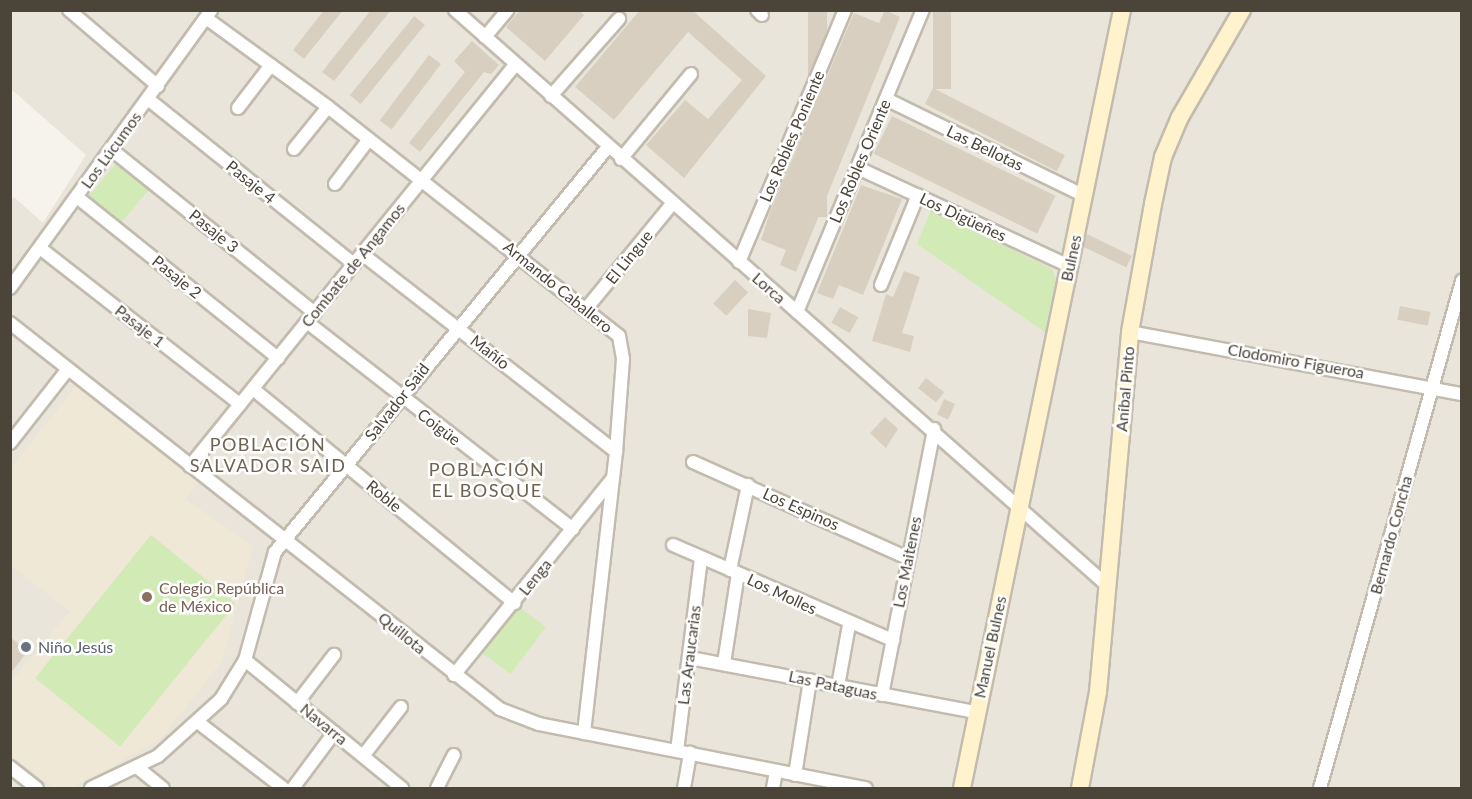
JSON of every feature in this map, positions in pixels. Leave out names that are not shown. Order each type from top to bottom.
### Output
[{"type":"street","points":[[69,10],[158,86]]},
{"type":"street","name":"Lorca","points":[[455,10],[672,204],[1087,562],[1109,587]]},
{"type":"street","points":[[485,37],[508,10]]},
{"type":"street","name":"Los Robles Poniente","points":[[739,262],[845,10]]},
{"type":"street","name":"Los Robles Oriente","points":[[796,312],[923,10]]},
{"type":"street","name":"Bulnes","points":[[1020,506],[1122,10]]},
{"type":"street","name":"Aníbal Pinto","points":[[1080,789],[1109,587],[1130,332],[1163,157],[1242,10]]},
{"type":"street","name":"Los Lúcumos","points":[[10,288],[112,150],[208,14]]},
{"type":"street","name":"Armando Caballero","points":[[208,14],[586,309],[622,342],[614,477],[584,733]]},
{"type":"street","points":[[551,96],[619,18]]},
{"type":"street","points":[[238,108],[271,65]]},
{"type":"street","name":"Combate de Angamos","points":[[190,466],[515,65]]},
{"type":"street","points":[[621,159],[691,74]]},
{"type":"street","name":"Pasaje 4","points":[[148,99],[354,264]]},
{"type":"street","name":"Las Bellotas","points":[[886,99],[1084,196]]},
{"type":"street","points":[[294,148],[328,107]]},
{"type":"street","points":[[335,184],[369,139]]},
{"type":"street","name":"Salvador Said","points":[[92,789],[138,768],[199,723],[245,660],[270,562],[285,540],[348,466],[515,253],[608,147]]},
{"type":"street","name":"Pasaje 3","points":[[112,150],[311,317]]},
{"type":"street","name":"Los Digüeñes","points":[[858,168],[1069,266]]},
{"type":"street","points":[[880,285],[918,195]]},
{"type":"street","name":"Pasaje 2","points":[[77,197],[278,358]]},
{"type":"street","name":"El Lingue","points":[[586,309],[672,204]]},
{"type":"street","name":"Pasaje 1","points":[[40,248],[240,404]]},
{"type":"street","name":"Mañío","points":[[362,254],[616,452]]},
{"type":"street","name":"Bernardo Concha","points":[[1320,789],[1430,384],[1461,281]]},
{"type":"street","name":"Coigüe","points":[[311,317],[401,398],[573,529]]},
{"type":"street","name":"Quillota","points":[[10,323],[454,675],[519,718],[677,752],[863,788]]},
{"type":"street","name":"Clodomiro Figueroa","points":[[1130,332],[1430,384],[1461,394]]},
{"type":"street","points":[[10,443],[68,369]]},
{"type":"street","name":"Roble","points":[[252,389],[514,603]]},
{"type":"street","name":"Los Maitenes","points":[[882,695],[934,429]]},
{"type":"street","name":"Los Espinos","points":[[693,462],[908,558]]},
{"type":"street","name":"Lenga","points":[[454,675],[614,477]]},
{"type":"street","points":[[724,663],[734,572],[748,485]]},
{"type":"street","name":"Manuel Bulnes","points":[[962,789],[1020,506]]},
{"type":"street","name":"Los Molles","points":[[673,545],[849,625],[892,640]]},
{"type":"street","points":[[1087,562],[1112,556]]},
{"type":"street","name":"Las Araucarias","points":[[677,752],[701,558]]},
{"type":"street","points":[[838,686],[849,625]]},
{"type":"street","points":[[297,703],[334,655]]},
{"type":"street","name":"Las Pataguas","points":[[690,658],[976,712]]},
{"type":"street","name":"Navarra","points":[[245,660],[402,789]]},
{"type":"street","points":[[795,774],[810,680]]},
{"type":"street","points":[[363,756],[401,707]]},
{"type":"street","points":[[199,723],[283,789]]},
{"type":"street","points":[[293,789],[334,733]]},
{"type":"street","points":[[684,789],[690,753]]},
{"type":"street","points":[[437,789],[454,755]]},
{"type":"street","points":[[10,767],[37,789]]},
{"type":"street","points":[[138,768],[163,789]]},
{"type":"street","points":[[773,789],[776,771]]},
{"type":"shaded area","points":[[11,11],[1461,11],[1461,788],[11,788],[11,200],[14,197],[43,223],[86,155],[11,89]]},
{"type":"shaded area","name":"Colegio República de México","points":[[78,384],[200,481],[185,499],[253,546],[222,661],[161,739],[72,788],[53,788],[11,755],[10,683],[70,611],[11,566],[11,468]]},
{"type":"green space","points":[[119,160],[151,187],[117,228],[85,201]]},
{"type":"green space","points":[[931,210],[1052,269],[1056,280],[1045,332],[917,244]]},
{"type":"green space","points":[[151,535],[236,604],[120,747],[35,678]]},
{"type":"green space","points":[[514,603],[546,627],[510,674],[478,650]]},
{"type":"building","points":[[324,10],[343,10],[304,59],[293,50]]},
{"type":"building","points":[[371,10],[391,10],[334,81],[322,72]]},
{"type":"building","points":[[520,10],[579,10],[584,15],[545,61],[506,27]]},
{"type":"building","points":[[640,10],[692,10],[766,76],[684,178],[646,145],[685,100],[708,119],[742,80],[688,32],[614,120],[575,87]]},
{"type":"building","points":[[808,10],[827,10],[827,217],[808,217]]},
{"type":"building","points":[[885,10],[900,17],[796,272],[780,265],[786,250],[761,240],[770,212],[854,13],[879,23]]},
{"type":"building","points":[[933,10],[951,10],[951,89],[933,89]]},
{"type":"building","points":[[414,16],[425,25],[361,104],[350,95]]},
{"type":"building","points":[[472,41],[499,65],[491,74],[484,72],[420,152],[409,143],[465,72],[454,61]]},
{"type":"building","points":[[429,55],[441,64],[392,130],[380,120]]},
{"type":"building","points":[[933,88],[1065,155],[1057,171],[925,104]]},
{"type":"building","points":[[892,116],[1056,196],[1037,234],[874,154]]},
{"type":"building","points":[[861,185],[902,199],[863,295],[839,285],[833,299],[817,293]]},
{"type":"building","points":[[1087,234],[1132,256],[1126,268],[1081,246]]},
{"type":"building","points":[[904,271],[920,277],[902,333],[914,336],[910,352],[872,341],[886,294],[893,297]]},
{"type":"building","points":[[735,280],[748,292],[726,316],[713,303]]},
{"type":"building","points":[[1400,306],[1430,312],[1428,326],[1397,320]]},
{"type":"building","points":[[840,307],[858,317],[850,333],[831,323]]},
{"type":"building","points":[[748,309],[771,313],[767,338],[748,336]]},
{"type":"building","points":[[926,378],[944,392],[936,402],[918,388]]},
{"type":"building","points":[[944,399],[955,404],[948,419],[937,415]]},
{"type":"building","points":[[885,417],[898,429],[886,448],[870,433]]},
{"type":"building","points":[[10,637],[28,651],[10,674]]},
{"type":"place","name":"Colegio República de México","points":[[147,597]]},
{"type":"place","name":"Niño Jesús","points":[[26,647]]},
{"type":"district","name":"POBLACIÓN SALVADOR SAID","points":[[268,455]]},
{"type":"district","name":"POBLACIÓN EL BOSQUE","points":[[487,480]]}]
